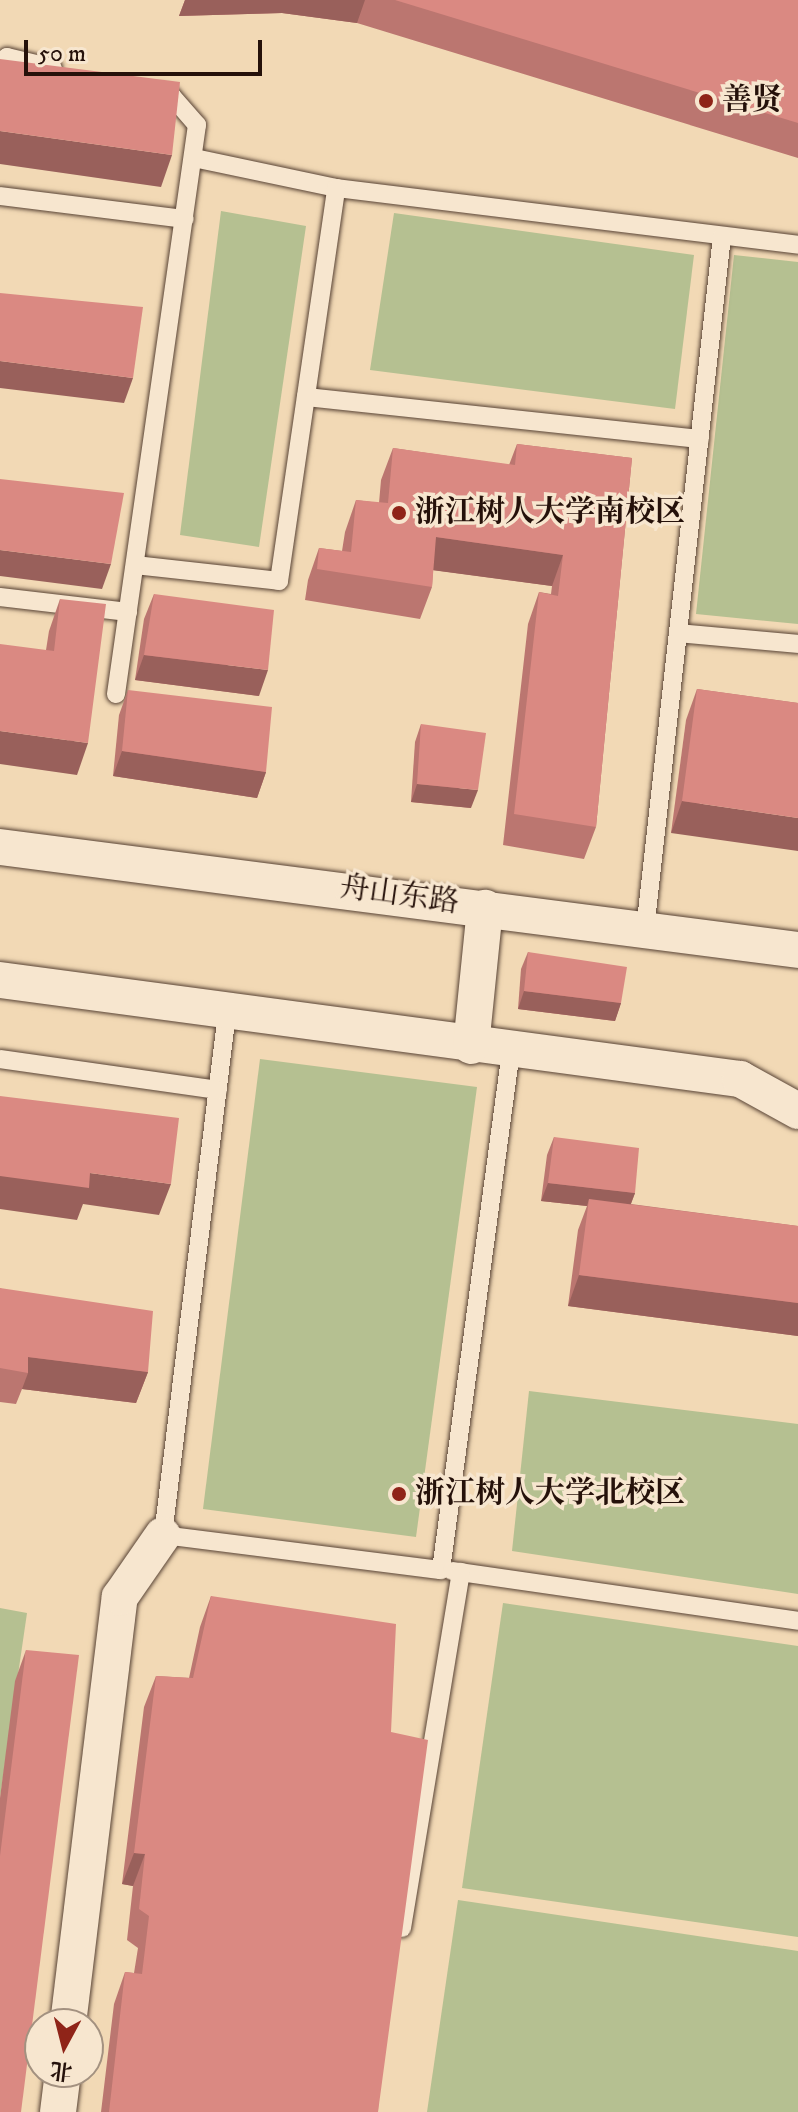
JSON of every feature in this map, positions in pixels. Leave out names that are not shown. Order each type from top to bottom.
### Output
[{"type":"street","name":"舟山东路","points":[[0,847],[798,950]]},
{"type":"street","points":[[471,1046],[485,908]]},
{"type":"street","points":[[0,980],[471,1046],[740,1079],[798,1111]]},
{"type":"street","points":[[70,2008],[120,1597],[163,1535]]},
{"type":"street","points":[[58,2112],[61,2088]]},
{"type":"lane","points":[[0,64],[7,57],[67,71]]},
{"type":"lane","points":[[116,694],[197,125],[172,96],[142,89]]},
{"type":"lane","points":[[194,158],[336,188],[798,245]]},
{"type":"lane","points":[[135,565],[279,581],[336,188]]},
{"type":"lane","points":[[0,196],[185,219]]},
{"type":"lane","points":[[645,930],[722,236]]},
{"type":"lane","points":[[306,397],[700,439]]},
{"type":"lane","points":[[0,597],[128,612]]},
{"type":"lane","points":[[678,633],[798,644]]},
{"type":"lane","points":[[227,1013],[163,1535],[461,1572],[798,1621]]},
{"type":"lane","points":[[441,1570],[511,1051]]},
{"type":"lane","points":[[0,1059],[218,1090]]},
{"type":"lane","points":[[400,1942],[461,1572]]},
{"type":"green space","points":[[221,211],[306,226],[259,547],[180,535]]},
{"type":"green space","points":[[394,213],[694,255],[675,409],[370,370]]},
{"type":"green space","points":[[734,255],[798,262],[798,624],[696,614]]},
{"type":"green space","points":[[260,1059],[477,1087],[416,1537],[203,1509]]},
{"type":"green space","points":[[529,1391],[798,1424],[798,1594],[512,1551]]},
{"type":"green space","points":[[503,1603],[798,1646],[798,1937],[462,1888]]},
{"type":"green space","points":[[0,1608],[27,1613],[0,1798]]},
{"type":"green space","points":[[458,1900],[798,1951],[798,2112],[427,2112]]},
{"type":"building","points":[[395,0],[798,0],[798,123]]},
{"type":"building","points":[[0,59],[180,82],[172,155],[0,131]]},
{"type":"building","points":[[0,293],[143,307],[133,378],[0,361]]},
{"type":"building","points":[[517,444],[632,458],[596,827],[514,814],[539,592],[558,596],[563,555],[436,537],[432,587],[317,569],[319,548],[351,552],[356,500],[388,503],[393,448],[515,465]]},
{"type":"building","points":[[0,479],[124,493],[111,564],[0,550]]},
{"type":"building","points":[[154,594],[274,610],[268,670],[144,655]]},
{"type":"building","points":[[60,599],[106,604],[88,743],[0,731],[0,644],[54,651]]},
{"type":"building","points":[[697,689],[798,703],[798,818],[682,801]]},
{"type":"building","points":[[128,690],[272,707],[266,772],[122,751]]},
{"type":"building","points":[[421,724],[486,733],[478,790],[417,784]]},
{"type":"building","points":[[528,952],[627,967],[621,1003],[524,991]]},
{"type":"building","points":[[0,1096],[179,1118],[171,1184],[90,1173],[89,1188],[0,1176]]},
{"type":"building","points":[[554,1137],[639,1148],[635,1193],[548,1183]]},
{"type":"building","points":[[589,1199],[798,1226],[798,1303],[579,1275]]},
{"type":"building","points":[[0,1288],[153,1311],[148,1372],[28,1357],[28,1373],[0,1368]]},
{"type":"building","points":[[211,1596],[396,1624],[391,1732],[428,1740],[378,2112],[109,2112],[125,1972],[142,1974],[149,1916],[139,1909],[145,1854],[134,1853],[156,1676],[193,1678]]},
{"type":"building","points":[[26,1650],[79,1655],[34,2008],[24,2008],[21,2112],[0,2112],[0,1856]]},
{"type":"place","name":"善贤","points":[[706,101]]},
{"type":"place","name":"浙江树人大学南校区","points":[[399,513]]},
{"type":"place","name":"浙江树人大学北校区","points":[[399,1494]]}]
